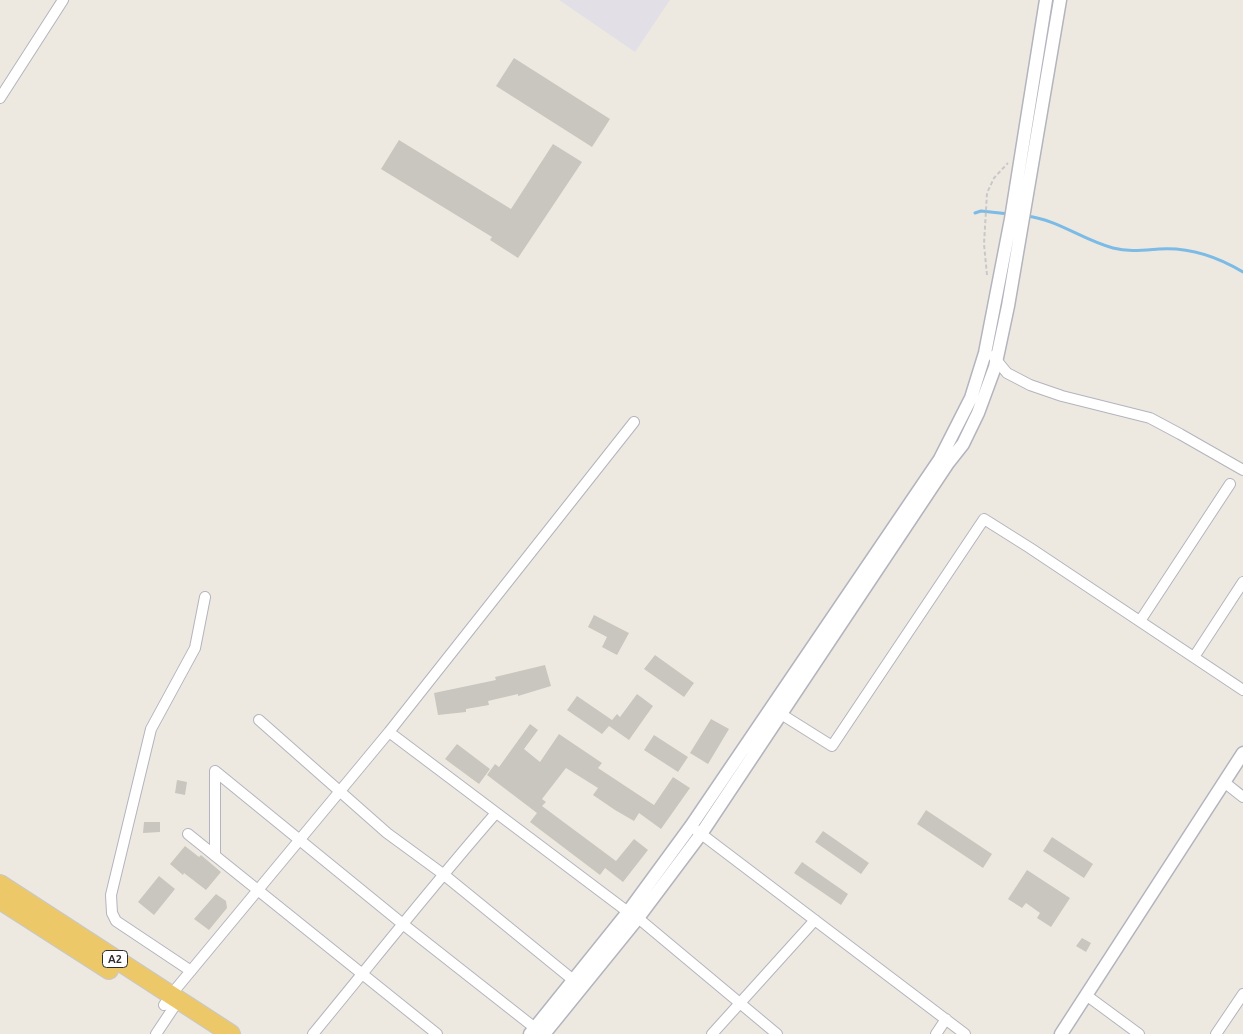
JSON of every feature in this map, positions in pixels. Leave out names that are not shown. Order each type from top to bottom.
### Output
[{"type":"highway","name":"A2","points":[[0,884],[171,1003],[209,1034]]},
{"type":"highway","name":"A2","points":[[0,900],[171,1003],[231,1034]]},
{"type":"street","points":[[0,98],[63,0]]},
{"type":"street","points":[[696,830],[940,459],[971,398],[985,353],[1011,219],[1046,0]]},
{"type":"street","points":[[536,1032],[633,915],[782,714],[948,463],[964,444],[988,388],[1008,306],[1060,0]]},
{"type":"street","points":[[985,353],[992,356],[1007,373],[1040,389],[1150,418],[1243,470]]},
{"type":"street","points":[[156,1034],[171,1003],[191,971],[389,732],[634,422]]},
{"type":"street","points":[[1140,621],[1230,484]]},
{"type":"street","points":[[782,714],[832,746],[984,519],[1243,690]]},
{"type":"street","points":[[1194,657],[1243,582]]},
{"type":"street","points":[[191,971],[116,921],[112,912],[111,895],[151,729],[195,648],[205,598]]},
{"type":"street","points":[[259,720],[387,833],[443,874],[572,979]]},
{"type":"street","points":[[389,732],[633,915],[777,1034]]},
{"type":"street","points":[[1061,1034],[1243,753]]},
{"type":"street","points":[[215,856],[215,771],[536,1032]]},
{"type":"street","points":[[1224,782],[1243,797]]},
{"type":"street","points":[[313,1034],[404,925],[443,874],[496,813]]},
{"type":"street","points":[[696,830],[965,1034]]},
{"type":"street","points":[[188,834],[437,1034]]},
{"type":"street","points":[[536,1032],[572,979],[633,915]]},
{"type":"street","points":[[712,1034],[815,920]]},
{"type":"street","points":[[1216,1034],[1243,994]]},
{"type":"street","points":[[1086,995],[1139,1034]]},
{"type":"street","points":[[936,1034],[946,1019]]},
{"type":"path","points":[[988,278],[984,244],[987,193],[994,178],[1021,150]]},
{"type":"shaded area","points":[[559,0],[670,0],[635,52]]},
{"type":"building","points":[[514,58],[610,119],[592,147],[496,86]]},
{"type":"building","points":[[399,140],[511,209],[553,144],[582,162],[518,258],[490,240],[492,237],[381,169]]},
{"type":"building","points":[[594,615],[629,633],[617,655],[602,647],[607,637],[588,627]]},
{"type":"building","points":[[655,655],[694,683],[684,697],[644,669]]},
{"type":"building","points":[[545,665],[551,686],[518,696],[518,694],[488,701],[489,705],[466,709],[466,712],[438,715],[434,693],[496,680],[495,677]]},
{"type":"building","points":[[637,694],[653,706],[629,740],[609,726],[602,734],[567,710],[577,696],[612,720],[617,714],[620,717]]},
{"type":"building","points":[[711,719],[729,729],[708,764],[690,753]]},
{"type":"building","points":[[530,724],[538,730],[524,749],[540,762],[559,734],[602,763],[598,768],[654,805],[673,777],[690,788],[661,829],[639,813],[634,821],[615,810],[593,795],[598,788],[566,768],[542,799],[546,802],[542,806],[616,861],[634,839],[648,850],[623,882],[605,868],[600,875],[530,822],[537,813],[487,775],[495,764],[499,767]]},
{"type":"building","points":[[654,735],[688,757],[678,772],[644,750]]},
{"type":"building","points":[[457,744],[490,769],[479,784],[445,759]]},
{"type":"building","points":[[177,780],[187,782],[185,795],[175,793]]},
{"type":"building","points":[[926,810],[992,854],[983,868],[917,824]]},
{"type":"building","points":[[144,822],[160,822],[160,832],[143,833]]},
{"type":"building","points":[[823,831],[869,863],[861,874],[815,842]]},
{"type":"building","points":[[1052,837],[1093,864],[1084,878],[1043,851]]},
{"type":"building","points":[[185,846],[199,857],[201,855],[221,872],[206,890],[170,864]]},
{"type":"building","points":[[802,862],[848,894],[841,905],[794,873]]},
{"type":"building","points":[[1027,870],[1070,898],[1051,927],[1037,918],[1040,913],[1026,903],[1022,908],[1008,899]]},
{"type":"building","points":[[159,876],[175,889],[154,915],[138,902]]},
{"type":"building","points":[[216,894],[226,901],[227,908],[209,930],[194,919]]},
{"type":"building","points":[[1082,938],[1091,943],[1086,952],[1076,946]]},
{"type":"waterway","points":[[975,213],[981,211],[1009,214]]},
{"type":"waterway","points":[[1027,216],[1060,226],[1113,248],[1192,251],[1223,262],[1243,272]]}]
